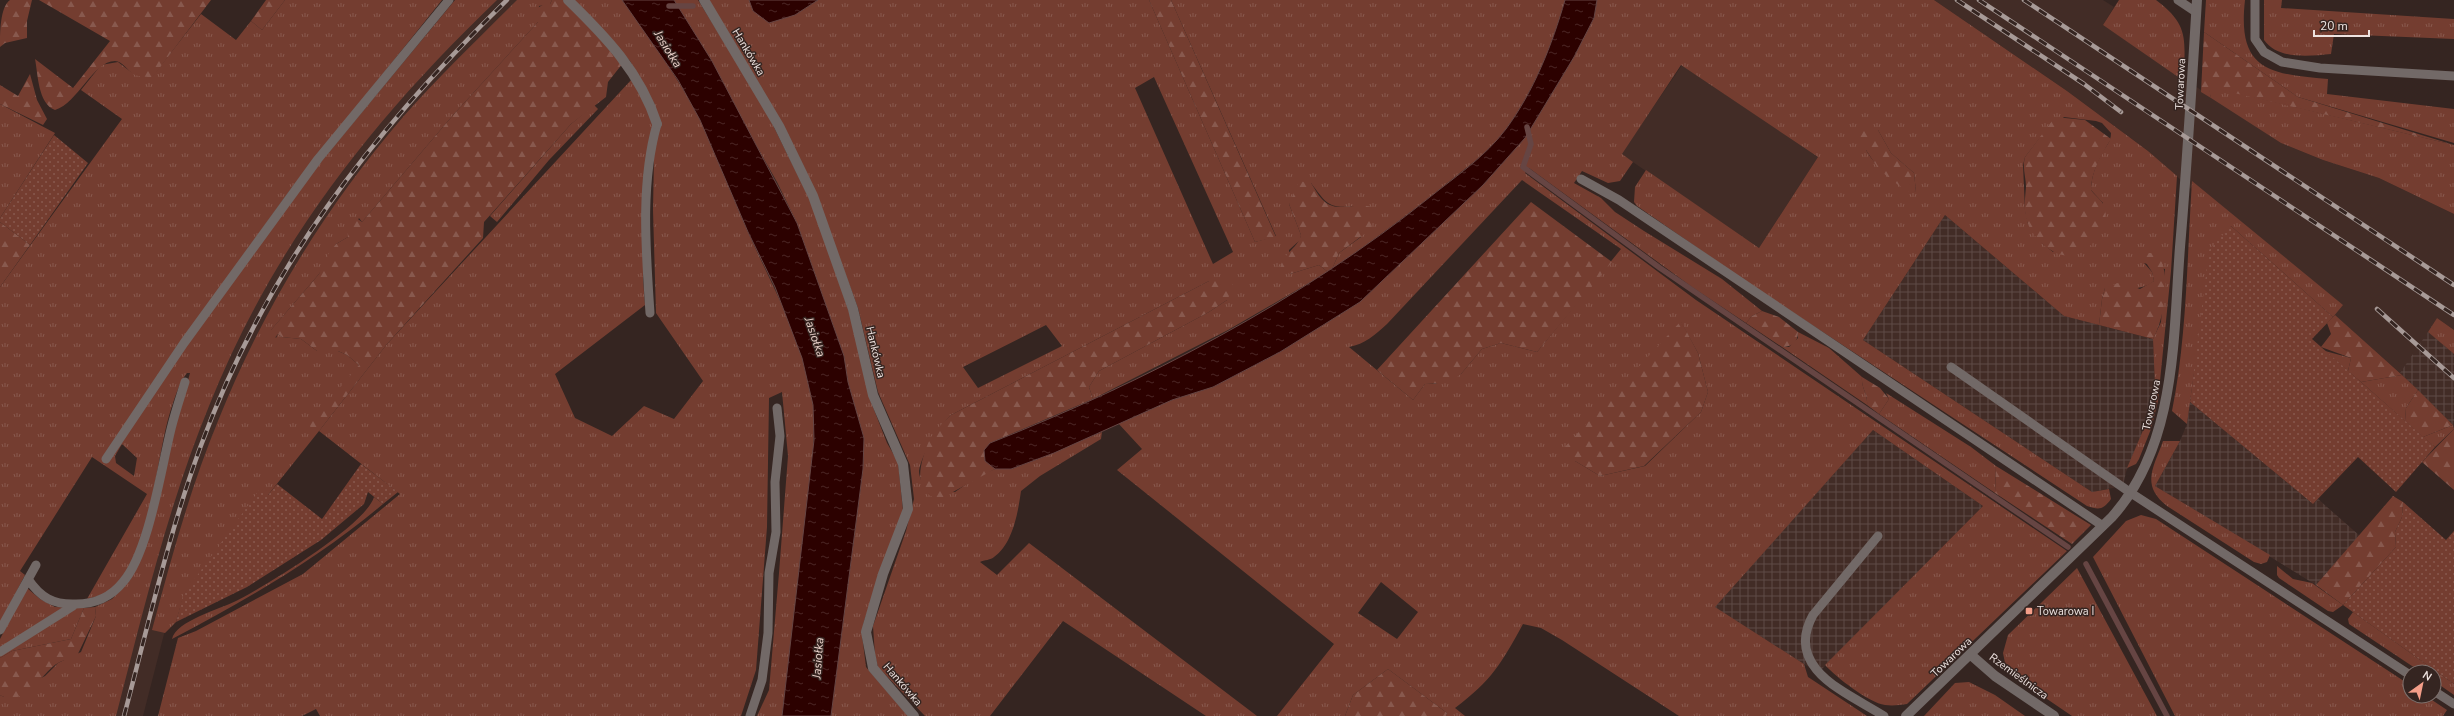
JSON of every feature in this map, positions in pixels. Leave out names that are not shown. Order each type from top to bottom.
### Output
[{"type":"street","points":[[568,0],[614,46],[629,66],[650,104],[657,124]]},
{"type":"street","name":"Hankówka","points":[[704,0],[779,126],[813,196],[853,309],[873,395],[903,464],[908,509],[883,574],[866,632],[873,668],[914,716]]},
{"type":"street","name":"Towarowa","points":[[1906,716],[1971,655],[2103,526],[2131,493],[2150,457],[2168,387],[2191,112],[2197,0]]},
{"type":"street","name":"Rzemieślnicza","points":[[1971,655],[1996,676],[2054,716]]},
{"type":"lane","points":[[106,459],[184,343],[318,159],[449,0]]},
{"type":"lane","points":[[2178,0],[2196,12]]},
{"type":"lane","points":[[2255,0],[2255,39],[2264,52],[2282,62],[2320,68],[2454,76]]},
{"type":"lane","points":[[650,314],[646,244],[652,142],[657,124]]},
{"type":"lane","points":[[1582,179],[1619,200],[2103,526]]},
{"type":"lane","points":[[1951,367],[2131,493],[2402,670]]},
{"type":"lane","points":[[28,579],[47,600],[59,604],[76,604],[98,601],[107,596],[124,581],[131,569],[150,517],[171,427],[185,382]]},
{"type":"lane","points":[[750,716],[762,680],[768,634],[769,573],[776,532],[775,482],[780,436],[777,408]]},
{"type":"lane","points":[[1878,536],[1813,615],[1806,628],[1805,639],[1809,660],[1818,672],[1884,716]]},
{"type":"lane","points":[[0,630],[36,565]]},
{"type":"lane","points":[[0,652],[76,604]]},
{"type":"lane","points":[[2442,696],[2454,704]]},
{"type":"shaded area","points":[[490,0],[526,0],[350,192],[210,455],[143,716],[105,716],[153,551],[215,380],[295,228],[380,116]]},
{"type":"shaded area","points":[[1934,0],[2103,0],[2114,7],[2103,25],[2281,143],[2323,160],[2379,178],[2454,214],[2454,330],[2437,318],[2428,332],[2454,354],[2454,426],[2400,373],[2148,151],[2067,91]]},
{"type":"shaded area","points":[[1682,65],[1818,157],[1759,248],[1621,154]]},
{"type":"shaded area","points":[[1945,215],[2064,316],[2153,339],[2155,387],[2150,414],[2126,472],[2123,486],[2092,492],[1863,340]]},
{"type":"shaded area","points":[[2428,332],[2454,354],[2454,426],[2400,373]]},
{"type":"shaded area","points":[[2190,402],[2313,504],[2318,499],[2360,536],[2316,585],[2155,486],[2180,441],[2187,424]]},
{"type":"shaded area","points":[[1873,430],[1983,506],[1818,673],[1714,607]]},
{"type":"green space","points":[[10,0],[32,0],[27,21],[27,38],[5,43],[0,47],[2,14],[4,8]]},
{"type":"green space","points":[[39,0],[211,0],[152,78],[135,75],[118,61],[107,63],[92,75],[71,99],[63,106],[55,110],[49,107],[42,95],[35,59],[73,88],[110,41]]},
{"type":"green space","points":[[266,0],[285,0],[262,30],[251,21]]},
{"type":"green space","points":[[285,0],[442,0],[293,186],[224,282],[204,320],[314,170],[455,0],[497,0],[409,91],[368,138],[330,187],[296,238],[264,291],[235,347],[194,444],[157,560],[116,716],[0,716],[0,695],[4,697],[45,676],[58,663],[81,652],[96,616],[95,607],[112,599],[130,580],[143,549],[190,373],[187,373],[182,381],[172,406],[166,427],[145,528],[136,552],[126,572],[110,590],[101,595],[87,599],[147,494],[92,457],[20,571],[25,575],[0,623],[0,287],[122,119],[81,90],[101,65],[118,62],[131,72],[152,77],[201,14],[236,40],[251,21],[262,30]],"holes":[[[122,444],[137,458],[134,476],[116,463],[115,456]]]},
{"type":"green space","points":[[517,0],[552,0],[550,4],[539,6],[538,22],[454,114],[362,222],[359,218],[348,237],[336,244],[319,274],[271,330],[276,338],[278,334],[282,337],[301,339],[317,351],[338,351],[347,355],[359,365],[319,431],[268,495],[184,594],[176,622],[165,633],[152,630],[190,498],[208,447],[235,380],[275,300],[322,224],[374,151],[403,117],[445,72]]},
{"type":"green space","points":[[552,0],[563,0],[623,63],[608,82],[606,97],[571,124],[484,222],[483,238],[387,344],[319,431],[313,430],[309,425],[359,365],[347,355],[338,351],[317,351],[301,339],[282,337],[278,334],[273,340],[270,339],[271,330],[319,274],[324,260],[336,244],[348,237],[350,221],[355,217],[362,222],[454,114],[538,22],[534,10],[546,3],[550,4]]},
{"type":"green space","points":[[571,0],[622,0],[673,73],[707,132],[747,230],[787,316],[804,361],[813,406],[814,440],[782,716],[757,716],[769,690],[779,573],[788,456],[782,392],[769,398],[767,527],[756,670],[741,716],[320,716],[316,709],[302,716],[158,716],[178,638],[196,631],[303,574],[400,494],[319,431],[387,344],[632,79],[653,121],[643,279],[645,305],[555,374],[575,418],[612,436],[644,406],[674,419],[703,381],[656,313],[653,210],[655,105],[630,61]]},
{"type":"green space","points":[[674,0],[698,0],[764,107],[810,200],[849,311],[871,402],[887,443],[898,462],[903,511],[864,621],[862,635],[866,667],[908,716],[831,716],[863,469],[864,438],[848,382],[844,356],[797,223],[777,182]]},
{"type":"green space","points":[[709,0],[749,0],[753,11],[795,15],[818,0],[1149,0],[1255,242],[1276,236],[1171,0],[1565,0],[1548,51],[1534,83],[1516,114],[1500,137],[1486,152],[1470,165],[1361,249],[1332,269],[1339,253],[1361,237],[1356,206],[1339,207],[1329,204],[1311,183],[1289,204],[1301,235],[1300,240],[1289,250],[1290,274],[1319,265],[1328,272],[1228,330],[1093,399],[1089,387],[1099,371],[1209,312],[1227,300],[1209,281],[951,415],[936,433],[927,449],[919,471],[923,487],[955,492],[975,478],[995,469],[1012,469],[1102,432],[1101,439],[1040,476],[1021,491],[1014,527],[1006,544],[993,558],[980,562],[997,575],[1029,543],[1257,716],[1206,716],[1063,621],[990,716],[925,716],[878,667],[875,655],[873,626],[906,531],[914,499],[910,465],[878,392],[858,308],[820,206]],"holes":[[[1154,77],[1233,252],[1213,264],[1135,88]],[[1046,325],[1062,346],[978,388],[963,367]]]},
{"type":"green space","points":[[1149,0],[1171,0],[1276,237],[1255,242]]},
{"type":"green space","points":[[1597,0],[1934,0],[2067,91],[2148,151],[2177,176],[2171,271],[2158,401],[2151,429],[2139,459],[2136,464],[2127,468],[2150,414],[2155,387],[2153,339],[2161,322],[2165,269],[2144,263],[2152,272],[2154,281],[2143,287],[2131,289],[2105,288],[2102,299],[2099,325],[2064,316],[1945,215],[1863,340],[2092,492],[2109,489],[2111,499],[2106,505],[2100,508],[2087,506],[1744,280],[1637,206],[1634,202],[1635,187],[1646,170],[1759,248],[1818,157],[1681,65],[1622,154],[1633,162],[1620,181],[1608,183],[1582,171],[1574,183],[1601,198],[1615,212],[1644,231],[1722,279],[1762,311],[1752,316],[1746,323],[1692,287],[1529,168],[1525,173],[1696,300],[2067,551],[1907,704],[1885,705],[1870,700],[1837,676],[1825,665],[1983,506],[1873,430],[1715,607],[1804,664],[1808,677],[1867,716],[1679,716],[1562,640],[1541,628],[1523,624],[1502,661],[1487,680],[1455,708],[1465,716],[1446,716],[1447,713],[1388,669],[1353,695],[1345,716],[1277,716],[1334,644],[1117,470],[1142,449],[1118,423],[1172,400],[1213,387],[1280,352],[1360,302],[1483,185],[1525,138],[1574,57],[1594,18]],"holes":[[[2064,117],[2102,123],[2111,133],[2109,141],[2096,166],[2091,185],[2091,190],[2103,203],[2053,252],[2043,244],[2028,224],[2025,210],[2023,165],[2025,157],[2039,139]],[[1878,130],[1891,153],[1914,173],[1916,192],[1901,184],[1882,170],[1866,150]],[[1522,180],[1621,249],[1537,352],[1501,343],[1482,349],[1461,374],[1435,384],[1425,384],[1413,400],[1349,347],[1365,341],[1387,324]],[[1681,322],[1698,353],[1708,392],[1701,412],[1645,466],[1600,476],[1575,461]],[[1381,582],[1418,612],[1397,639],[1358,613]]]},
{"type":"green space","points":[[2119,0],[2156,0],[2175,18],[2183,35],[2184,81],[2103,25]]},
{"type":"green space","points":[[2206,0],[2245,0],[2244,23],[2246,41],[2252,54],[2261,64],[2274,70],[2307,77],[2328,79],[2327,94],[2454,109],[2454,143],[2298,97],[2204,32]]},
{"type":"green space","points":[[2264,0],[2282,0],[2281,8],[2454,19],[2454,39],[2334,34],[2331,54],[2304,56],[2286,54],[2277,51],[2264,40]]},
{"type":"green space","points":[[2204,32],[2298,97],[2454,145],[2209,87],[2211,98],[2201,92]]},
{"type":"green space","points":[[30,74],[37,100],[47,119],[43,125],[0,104],[0,85],[18,96]]},
{"type":"green space","points":[[2208,86],[2454,145],[2454,214],[2379,178],[2323,160],[2281,143],[2211,98]]},
{"type":"green space","points":[[0,104],[55,133],[0,218]]},
{"type":"green space","points":[[594,105],[598,109],[549,160],[497,222],[490,216],[571,124]]},
{"type":"green space","points":[[2055,117],[2085,120],[2111,139],[2097,164],[2091,183],[2091,190],[2102,202],[2105,210],[2103,225],[2100,233],[2090,246],[2078,254],[2070,256],[2055,253],[2036,237],[2028,224],[2025,210],[2025,157]]},
{"type":"green space","points":[[1865,124],[1878,130],[1891,153],[1914,173],[1916,192],[1907,191],[1890,179],[1878,168],[1866,150],[1854,140],[1857,130]]},
{"type":"green space","points":[[54,135],[88,163],[30,245],[0,222],[0,218]]},
{"type":"green space","points":[[1299,181],[1311,183],[1320,197],[1330,205],[1336,207],[1369,206],[1375,209],[1371,229],[1339,253],[1332,269],[1328,272],[1319,265],[1290,274],[1280,268],[1284,258],[1297,244],[1301,235],[1289,204]]},
{"type":"green space","points":[[2192,181],[2343,305],[2333,317],[2231,226],[2194,373],[2187,424],[2172,411],[2184,326]]},
{"type":"green space","points":[[1531,202],[1612,262],[1537,352],[1501,343],[1482,349],[1461,374],[1449,383],[1425,384],[1413,400],[1377,370]]},
{"type":"green space","points":[[0,222],[30,245],[0,287]]},
{"type":"green space","points":[[2231,226],[2333,317],[2312,339],[2435,447],[2396,492],[2358,457],[2313,504],[2190,402],[2209,250]]},
{"type":"green space","points":[[2146,253],[2156,253],[2161,261],[2164,271],[2165,283],[2163,308],[2157,331],[2153,339],[2099,325],[2102,299],[2105,288],[2121,282],[2140,289],[2154,281],[2152,272],[2141,255]]},
{"type":"green space","points":[[1220,278],[1231,279],[1233,288],[1227,300],[1209,312],[1099,371],[1089,387],[1093,399],[990,443],[985,461],[995,469],[940,499],[931,496],[923,489],[920,476],[922,461],[929,441],[933,434],[951,415],[1209,281]]},
{"type":"green space","points":[[1762,311],[1779,317],[1798,332],[1796,341],[1789,346],[1782,347],[1746,323],[1752,316]]},
{"type":"green space","points":[[2335,315],[2402,375],[2361,382],[2348,371],[2351,358],[2321,347],[2331,334],[2327,323]]},
{"type":"green space","points":[[2437,318],[2454,330],[2454,354],[2428,332]]},
{"type":"green space","points":[[1681,321],[1698,353],[1708,392],[1701,412],[1644,466],[1600,476],[1575,461],[1565,447]]},
{"type":"green space","points":[[1798,332],[1829,348],[1862,377],[1862,385],[1867,405],[1782,347],[1789,347],[1798,338]]},
{"type":"green space","points":[[2325,351],[2351,358],[2348,371]]},
{"type":"green space","points":[[2402,375],[2418,390],[2406,408],[2405,421],[2361,382]]},
{"type":"green space","points":[[1862,377],[1880,388],[1889,399],[1879,414],[1867,405],[1862,385]]},
{"type":"green space","points":[[2418,390],[2453,425],[2423,437],[2405,421],[2406,408]]},
{"type":"green space","points":[[1886,393],[1971,447],[1996,466],[1995,493],[1879,414],[1889,399]]},
{"type":"green space","points":[[2453,425],[2454,429],[2435,447],[2423,437]]},
{"type":"green space","points":[[2454,429],[2454,490],[2422,462]]},
{"type":"green space","points":[[2163,441],[2180,441],[2155,486],[2270,555],[2267,562],[2261,564],[2254,562],[2167,506],[2159,498],[2151,483],[2153,467]]},
{"type":"green space","points":[[361,464],[398,492],[383,504],[368,492],[364,504],[321,540],[247,587],[176,622],[183,595],[260,489],[268,495],[277,484],[322,519]]},
{"type":"green space","points":[[1996,466],[2091,525],[2072,544],[1995,493]]},
{"type":"green space","points":[[2393,496],[2403,502],[2402,517],[2395,532],[2396,547],[2343,605],[2316,585]]},
{"type":"green space","points":[[374,497],[383,504],[333,543],[281,578],[172,639],[181,627],[190,621],[250,594],[334,539],[367,509]]},
{"type":"green space","points":[[2403,502],[2446,540],[2454,531],[2454,684],[2442,675],[2442,664],[2426,664],[2343,605],[2396,547],[2395,532],[2402,517]]},
{"type":"green space","points":[[2141,515],[2156,519],[2402,680],[2402,704],[2438,704],[2447,710],[2443,716],[2175,716],[2093,557],[2126,521]]},
{"type":"green space","points":[[2277,566],[2293,579],[2312,583],[2343,605],[2333,612],[2328,611],[2279,578],[2277,575]]},
{"type":"green space","points":[[2077,568],[2157,716],[2072,716],[2015,677],[2005,663],[2003,653],[2008,635]]},
{"type":"green space","points":[[27,588],[40,599],[55,607],[84,608],[71,639],[12,651],[0,658],[0,639]]},
{"type":"green space","points":[[95,607],[96,616],[76,658],[58,663],[25,693],[17,697],[9,698],[0,695],[0,658],[12,651],[71,639],[84,608]]},
{"type":"green space","points":[[2353,612],[2426,664],[2409,664],[2349,624],[2348,619]]},
{"type":"green space","points":[[1388,669],[1447,713],[1446,716],[1345,716],[1353,695]]},
{"type":"green space","points":[[2442,675],[2454,684],[2454,695],[2442,687]]},
{"type":"green space","points":[[1969,682],[1995,695],[2025,716],[1924,716],[1955,683]]},
{"type":"water","name":"Jasiołka","points":[[622,0],[674,0],[712,61],[797,223],[844,356],[848,382],[864,438],[863,469],[831,716],[782,716],[814,440],[813,405],[802,358],[775,287],[748,232],[700,120],[678,80]]},
{"type":"water","points":[[749,0],[818,0],[795,15],[769,23],[753,11]]},
{"type":"water","points":[[1565,0],[1597,0],[1594,18],[1574,57],[1525,138],[1483,185],[1360,302],[1280,352],[1213,387],[1172,400],[1054,453],[1011,469],[995,469],[985,461],[984,450],[990,443],[1105,394],[1163,366],[1275,304],[1381,235],[1460,174],[1498,139],[1516,114],[1534,83],[1548,51]]},
{"type":"waterway","points":[[669,6],[693,6]]},
{"type":"waterway","points":[[1527,127],[1531,144],[1523,167],[1660,268],[2068,547]]},
{"type":"waterway","points":[[2086,564],[2167,716]]},
{"type":"railway","points":[[124,716],[159,581],[178,514],[200,448],[227,382],[257,321],[291,262],[328,206],[368,152],[411,100],[507,0]]},
{"type":"railway","points":[[1957,0],[2084,84],[2121,112]]},
{"type":"railway","points":[[1979,0],[2454,315]]},
{"type":"railway","points":[[2024,0],[2454,285]]},
{"type":"railway","points":[[2377,309],[2454,378]]},
{"type":"place","name":"Towarowa I","points":[[2029,611]]}]
